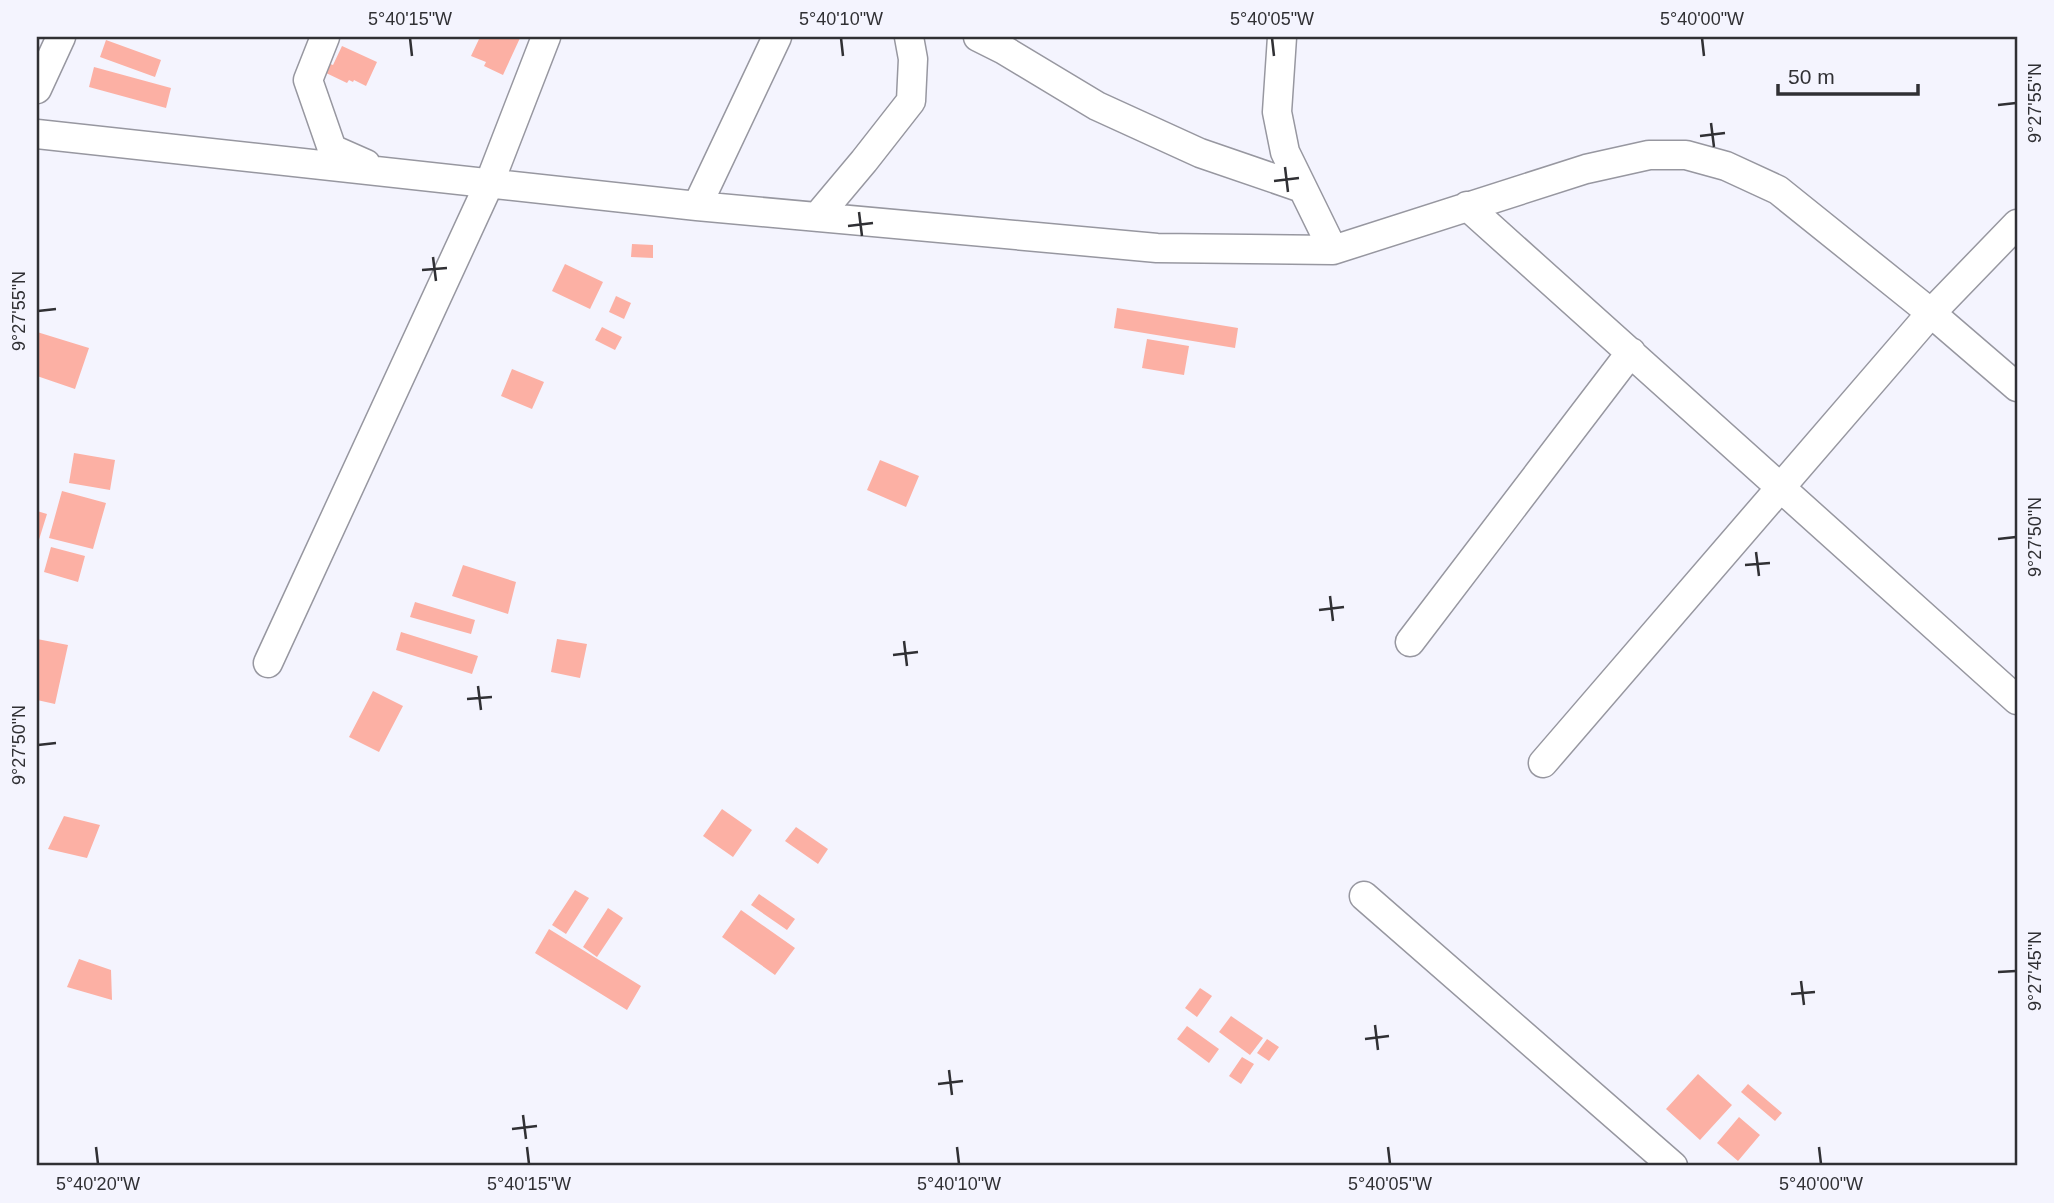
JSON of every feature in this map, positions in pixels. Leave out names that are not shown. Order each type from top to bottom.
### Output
[{"type":"street","points":[[37,89],[61,37]]},
{"type":"street","points":[[325,37],[308,80],[332,149],[384,173]]},
{"type":"street","points":[[268,663],[489,184],[547,37]]},
{"type":"street","points":[[697,206],[777,37]]},
{"type":"street","points":[[817,217],[911,101],[913,59],[909,37]]},
{"type":"street","points":[[978,37],[1097,106],[1200,153],[1302,188]]},
{"type":"street","points":[[1282,37],[1277,112],[1285,152],[1333,250]]},
{"type":"street","points":[[37,134],[697,206],[1157,248],[1333,250],[1586,169],[1648,155],[1686,155],[1726,166],[1778,190],[1931,313],[2017,387]]},
{"type":"street","points":[[1467,206],[2017,700]]},
{"type":"street","points":[[1543,764],[1931,313],[2017,224]]},
{"type":"street","points":[[1410,642],[1631,352]]},
{"type":"street","points":[[1364,896],[1674,1166]]},
{"type":"building","points":[[480,37],[520,38],[503,75],[484,66],[486,62],[471,56]]},
{"type":"building","points":[[106,40],[161,60],[155,77],[100,57]]},
{"type":"building","points":[[342,46],[377,62],[366,86],[354,80],[347,83],[324,72],[328,63],[333,65]]},
{"type":"building","points":[[94,67],[171,88],[166,108],[89,87]]},
{"type":"building","points":[[632,244],[653,245],[653,258],[631,257]]},
{"type":"building","points":[[565,264],[603,282],[590,309],[552,291]]},
{"type":"building","points":[[616,296],[631,303],[624,319],[609,312]]},
{"type":"building","points":[[1117,308],[1238,328],[1235,348],[1114,328]]},
{"type":"building","points":[[602,327],[622,337],[615,350],[595,340]]},
{"type":"building","points":[[37,332],[89,348],[75,389],[37,376]]},
{"type":"building","points":[[1147,339],[1189,346],[1184,375],[1142,368]]},
{"type":"building","points":[[512,369],[544,382],[532,409],[501,396]]},
{"type":"building","points":[[74,453],[115,460],[110,490],[69,483]]},
{"type":"building","points":[[880,460],[919,476],[906,507],[867,490]]},
{"type":"building","points":[[62,491],[106,503],[93,549],[49,538]]},
{"type":"building","points":[[37,511],[47,514],[37,546]]},
{"type":"building","points":[[51,547],[85,556],[78,582],[44,572]]},
{"type":"building","points":[[463,565],[516,582],[508,614],[452,596]]},
{"type":"building","points":[[415,602],[475,620],[471,634],[410,617]]},
{"type":"building","points":[[401,632],[478,656],[472,674],[396,650]]},
{"type":"building","points":[[37,639],[68,645],[55,704],[37,700]]},
{"type":"building","points":[[557,639],[587,644],[580,678],[551,672]]},
{"type":"building","points":[[373,691],[403,706],[379,752],[349,737]]},
{"type":"building","points":[[722,809],[752,830],[733,857],[703,836]]},
{"type":"building","points":[[64,816],[100,825],[87,858],[48,849]]},
{"type":"building","points":[[796,827],[828,849],[818,864],[785,841]]},
{"type":"building","points":[[575,890],[589,898],[566,934],[552,925]]},
{"type":"building","points":[[759,894],[795,919],[787,930],[751,905]]},
{"type":"building","points":[[608,908],[623,918],[597,957],[583,947]]},
{"type":"building","points":[[741,910],[795,948],[775,975],[722,937]]},
{"type":"building","points":[[549,929],[641,986],[627,1010],[535,953]]},
{"type":"building","points":[[79,959],[111,970],[112,1000],[67,987]]},
{"type":"building","points":[[1200,988],[1212,996],[1197,1017],[1185,1008]]},
{"type":"building","points":[[1231,1016],[1263,1038],[1250,1055],[1219,1032]]},
{"type":"building","points":[[1187,1026],[1219,1049],[1209,1063],[1177,1039]]},
{"type":"building","points":[[1267,1039],[1279,1047],[1269,1061],[1257,1053]]},
{"type":"building","points":[[1242,1057],[1254,1064],[1241,1084],[1229,1076]]},
{"type":"building","points":[[1698,1074],[1732,1105],[1700,1140],[1666,1109]]},
{"type":"building","points":[[1748,1084],[1782,1113],[1775,1121],[1741,1092]]},
{"type":"building","points":[[1739,1117],[1760,1135],[1738,1161],[1717,1143]]}]
